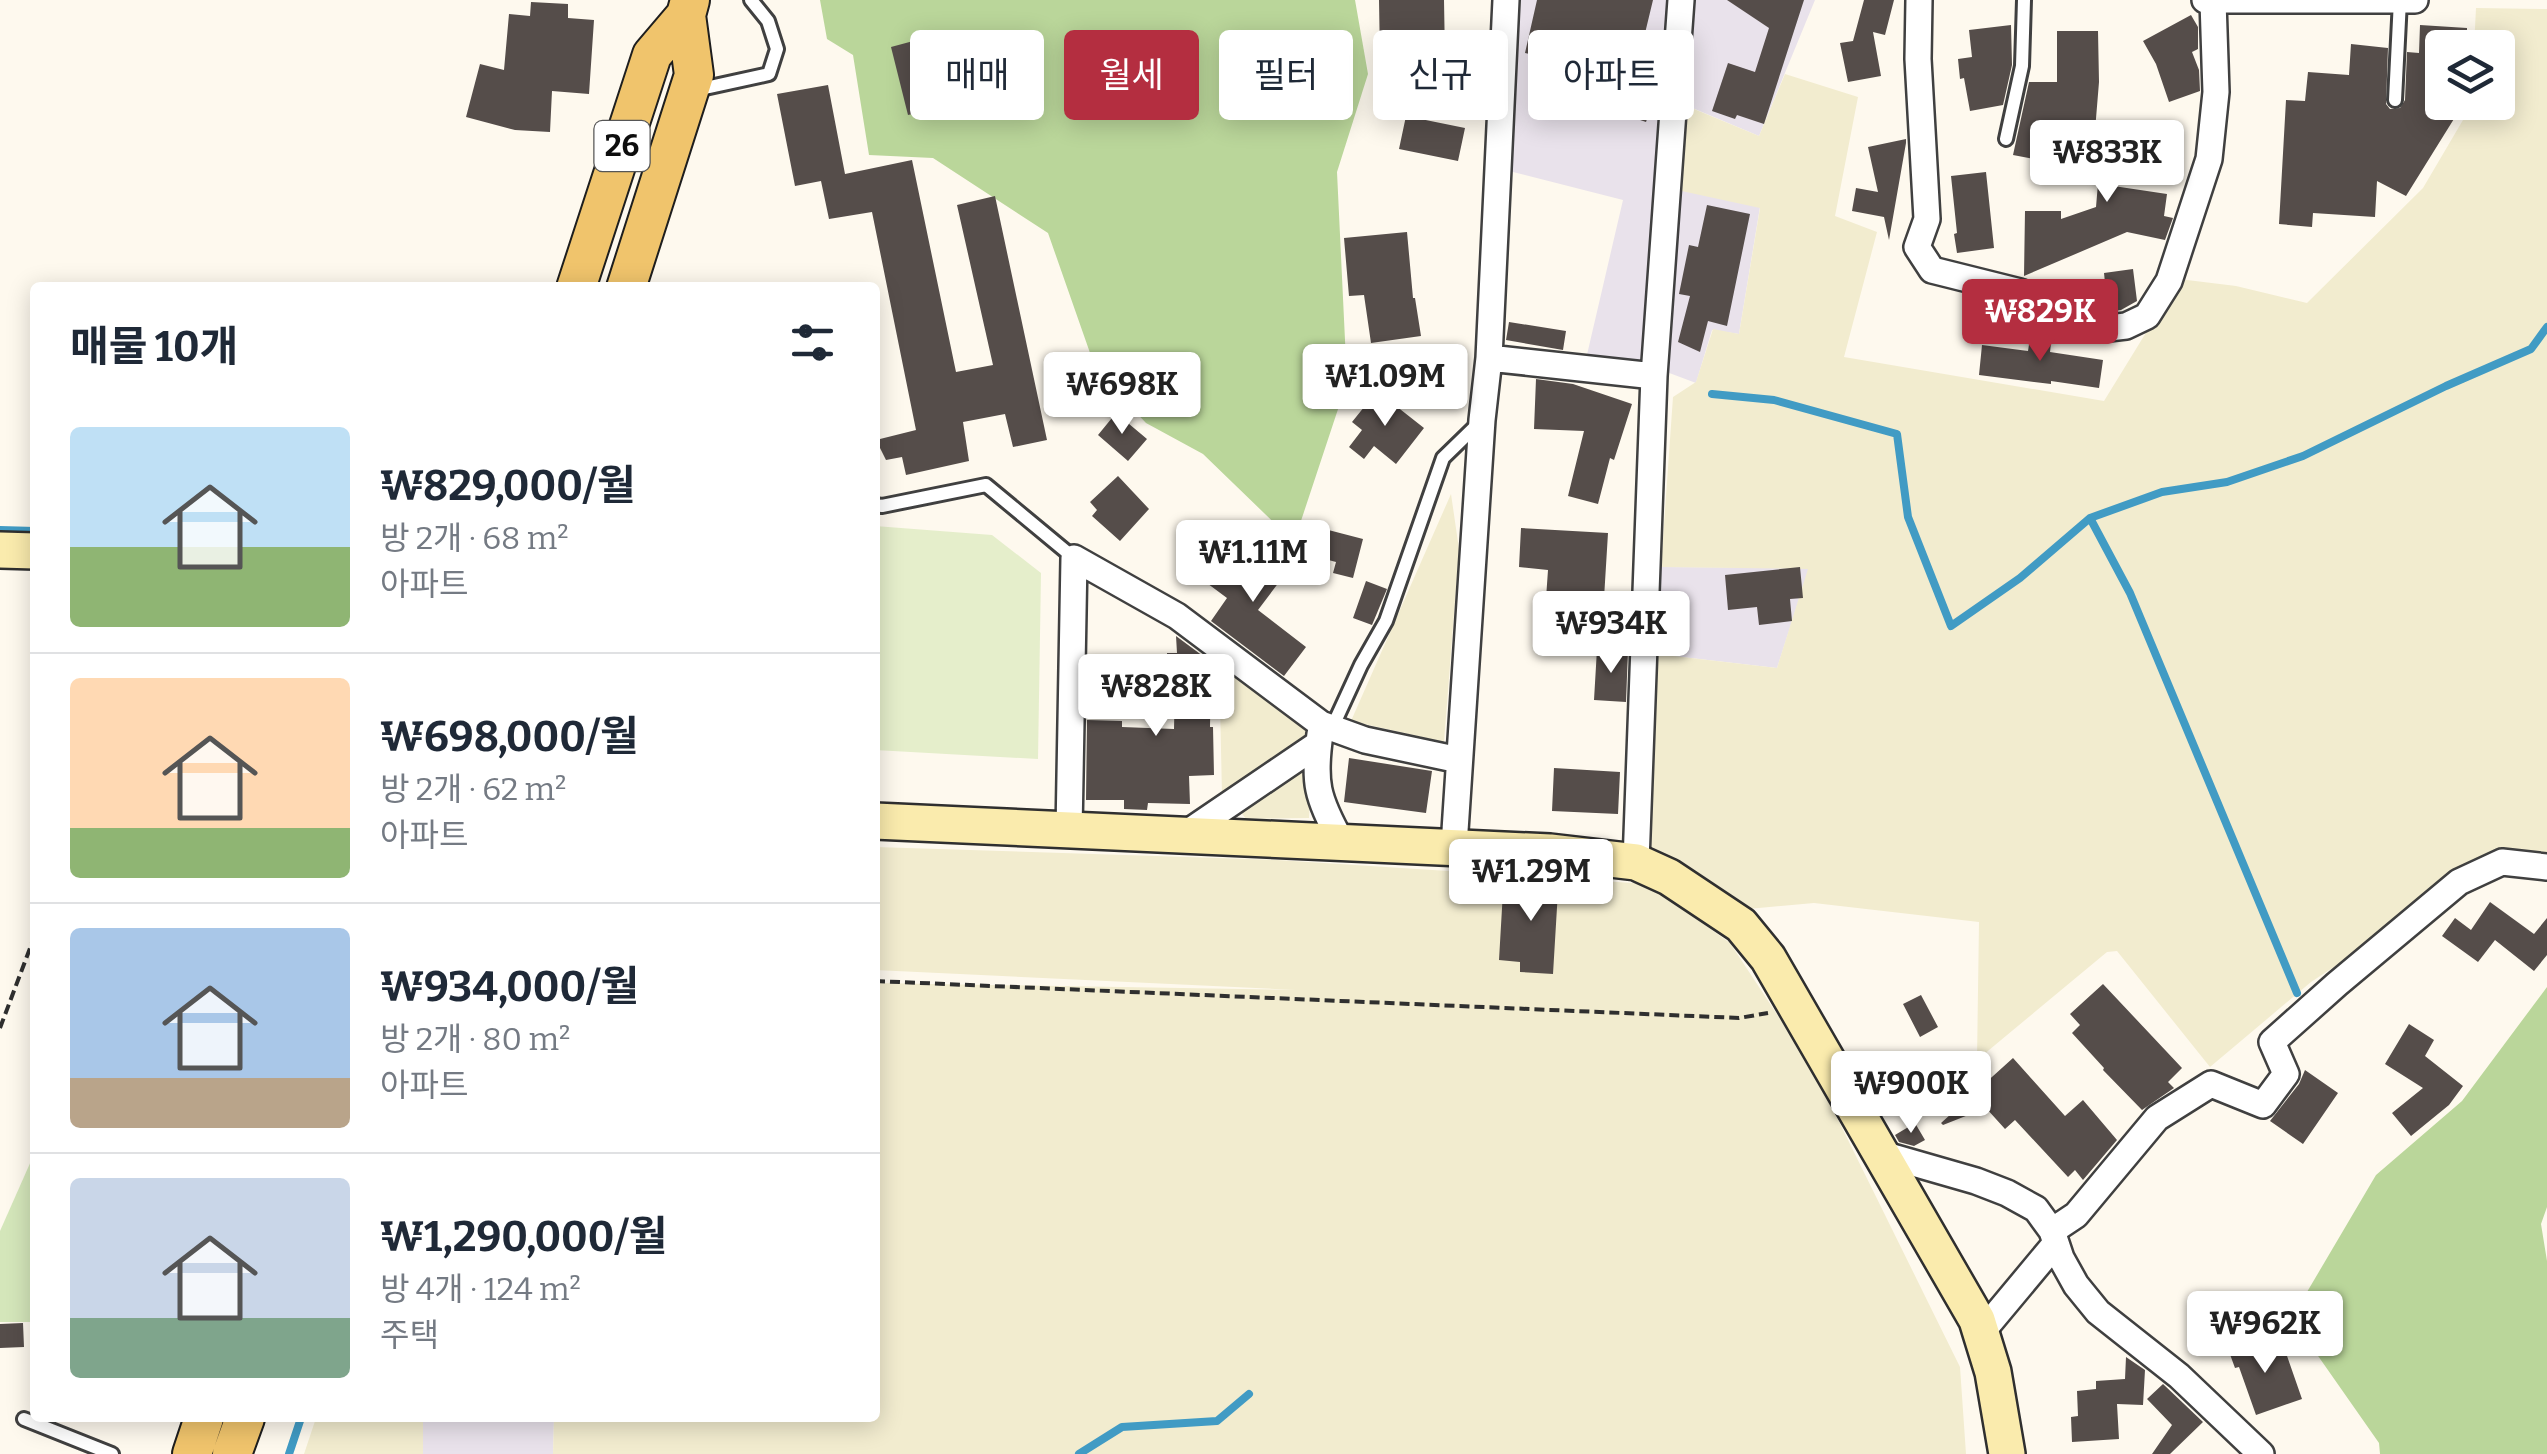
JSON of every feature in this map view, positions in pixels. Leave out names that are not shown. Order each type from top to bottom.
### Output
[{"type":"main road","name":"26","points":[[628,282],[694,75],[688,8]]},
{"type":"main road","name":"26","points":[[578,282],[652,55],[688,8]]},
{"type":"main road","points":[[192,1454],[203,1422]]},
{"type":"main road","points":[[232,1454],[244,1422]]},
{"type":"street","points":[[1454,846],[1489,358],[1506,0]]},
{"type":"street","points":[[1636,862],[1654,376],[1681,0]]},
{"type":"street","points":[[1919,0],[1918,59],[1927,220],[1917,246],[1932,270],[2020,292],[2060,316],[2100,329],[2126,326],[2148,316],[2169,282],[2208,160],[2216,92],[2213,0]]},
{"type":"street","points":[[2205,0],[2415,0]]},
{"type":"street","points":[[1489,358],[1654,376]]},
{"type":"street","points":[[0,550],[30,551]]},
{"type":"street","points":[[1069,831],[1074,558],[1177,616],[1324,732],[1459,760]]},
{"type":"street","points":[[1184,835],[1324,732]]},
{"type":"street","points":[[1324,732],[1315,769],[1323,808],[1341,841]]},
{"type":"street","points":[[880,821],[1570,854],[1636,862],[1669,877],[1741,926],[1768,958],[1797,1007],[1977,1320],[1993,1372],[2006,1454]]},
{"type":"street","points":[[1982,1333],[2054,1237],[2157,1118],[2212,1084],[2263,1105],[2286,1074],[2272,1042],[2459,882],[2502,862],[2547,867]]},
{"type":"street","points":[[1882,1154],[1976,1182],[2036,1210],[2054,1237],[2060,1258],[2076,1285],[2098,1312],[2180,1376],[2261,1454]]},
{"type":"lane","points":[[688,92],[769,74],[778,50],[768,21],[751,0]]},
{"type":"lane","points":[[2006,139],[2022,66],[2024,0]]},
{"type":"lane","points":[[2395,100],[2400,0]]},
{"type":"lane","points":[[1324,732],[1386,620],[1443,458],[1482,420]]},
{"type":"lane","points":[[880,506],[986,485],[1074,558]]},
{"type":"lane","points":[[24,1420],[112,1454]]},
{"type":"path","points":[[0,1028],[30,948]]},
{"type":"path","points":[[880,982],[1739,1018],[1797,1007]]},
{"type":"shaded area","points":[[1509,0],[1815,0],[1759,136],[1694,109],[1694,30],[1528,30],[1528,120],[1694,119],[1760,207],[1739,334],[1712,330],[1696,383],[1664,371],[1586,359],[1623,200],[1505,170]]},
{"type":"shaded area","points":[[2476,8],[2547,9],[2547,859],[2510,851],[2311,982],[2210,1067],[2117,951],[2107,952],[1977,1060],[1979,922],[1814,903],[1748,909],[1637,852],[1656,654],[1777,668],[1808,569],[1661,567],[1673,397],[1696,382],[1713,329],[1739,334],[1760,208],[1677,190],[1681,120],[1694,120],[1694,109],[1759,136],[1785,74],[1858,97],[1835,216],[1877,232],[1844,357],[2104,401],[2179,279],[2236,286],[2307,303],[2423,188],[2463,120],[2515,120],[2515,30],[2475,30]]},
{"type":"shaded area","points":[[1451,494],[1459,549],[1444,742],[1351,721]]},
{"type":"shaded area","points":[[1661,567],[1809,568],[1777,668],[1656,654]]},
{"type":"shaded area","points":[[1219,658],[1311,727],[1308,741],[1222,795]]},
{"type":"shaded area","points":[[1305,765],[1309,818],[1246,819],[1237,807]]},
{"type":"shaded area","points":[[880,847],[1277,860],[1648,884],[1730,943],[1813,1069],[1960,1367],[1966,1454],[553,1454],[554,1422],[880,1422],[880,983],[1296,990],[880,970]]},
{"type":"shaded area","points":[[315,1422],[423,1422],[423,1454],[304,1454]]},
{"type":"shaded area","points":[[423,1422],[554,1422],[553,1454],[423,1454]]},
{"type":"green space","points":[[820,0],[1355,0],[1368,74],[1337,172],[1347,382],[1294,542],[1203,454],[1146,423],[1096,370],[1048,233],[933,158],[869,155],[853,55],[827,39]]},
{"type":"green space","points":[[880,526],[992,535],[1041,573],[1038,759],[880,750]]},
{"type":"green space","points":[[2547,987],[2547,1207],[2541,1224],[2547,1261],[2547,1454],[2380,1454],[2379,1443],[2295,1323],[2307,1292],[2376,1175],[2462,1101]]},
{"type":"green space","points":[[30,1163],[30,1322],[0,1322],[0,1231]]},
{"type":"building","points":[[1379,0],[1444,0],[1445,30],[1380,30]]},
{"type":"building","points":[[1537,0],[1653,0],[1646,30],[1530,30]]},
{"type":"building","points":[[1727,0],[1804,0],[1764,124],[1712,111],[1728,63],[1755,72],[1769,28]]},
{"type":"building","points":[[1864,0],[1894,0],[1885,35],[1873,32],[1881,76],[1848,82],[1840,43],[1853,41]]},
{"type":"building","points":[[531,2],[568,4],[568,18],[594,20],[589,94],[552,91],[550,132],[515,130],[466,117],[480,64],[504,70],[509,14],[530,16]]},
{"type":"building","points":[[2191,15],[2198,27],[2198,49],[2192,52],[2199,70],[2200,91],[2169,102],[2143,41]]},
{"type":"building","points":[[2011,25],[2012,65],[2003,105],[1970,111],[1958,59],[1972,57],[1969,30]]},
{"type":"building","points":[[2420,25],[2467,28],[2425,30],[2425,120],[2453,120],[2406,196],[2377,181],[2375,217],[2313,213],[2312,227],[2279,224],[2286,100],[2305,101],[2308,72],[2349,75],[2351,44],[2388,48],[2386,104],[2390,109],[2400,108],[2405,100],[2407,52],[2419,53]]},
{"type":"building","points":[[2057,31],[2098,31],[2099,82],[2093,155],[2057,153],[2055,163],[2013,155],[2029,82],[2057,82]]},
{"type":"building","points":[[910,42],[910,115],[908,115],[891,47]]},
{"type":"building","points":[[828,85],[845,174],[912,160],[956,372],[993,365],[957,205],[995,196],[1047,440],[1013,447],[1005,414],[963,422],[969,461],[906,475],[902,457],[886,460],[880,439],[916,430],[872,212],[829,219],[821,181],[795,186],[777,94]]},
{"type":"building","points":[[1405,120],[1465,128],[1458,161],[1399,149]]},
{"type":"building","points":[[2173,126],[2184,159],[2100,184],[2167,194],[2164,216],[2173,218],[2165,240],[2127,232],[2024,276],[2025,211],[2061,211],[2061,219],[2096,207],[2101,148]]},
{"type":"building","points":[[1906,139],[1889,240],[1884,217],[1852,211],[1856,188],[1878,192],[1868,147]]},
{"type":"building","points":[[1986,172],[1994,248],[1957,253],[1951,176]]},
{"type":"building","points":[[1707,205],[1750,214],[1727,326],[1708,321],[1700,352],[1678,342],[1690,296],[1679,294],[1689,245],[1698,247]]},
{"type":"building","points":[[1407,232],[1421,336],[1371,343],[1364,295],[1349,296],[1344,238]]},
{"type":"building","points":[[2133,269],[2137,301],[2108,312],[2104,273]]},
{"type":"building","points":[[1509,322],[1566,331],[1563,350],[1506,340]]},
{"type":"building","points":[[2031,332],[2052,335],[2050,352],[2103,360],[2099,388],[1979,375],[1982,345],[2028,351]]},
{"type":"building","points":[[1422,357],[1466,364],[1461,392],[1417,384]]},
{"type":"building","points":[[1536,379],[1573,384],[1632,404],[1614,460],[1610,458],[1598,504],[1568,496],[1584,431],[1534,429]]},
{"type":"building","points":[[1377,391],[1424,428],[1396,464],[1374,446],[1364,459],[1349,447],[1362,430],[1352,422]]},
{"type":"building","points":[[1116,413],[1147,439],[1128,461],[1098,435]]},
{"type":"building","points":[[1118,476],[1149,509],[1120,541],[1092,516],[1097,510],[1090,502]]},
{"type":"building","points":[[1313,526],[1363,539],[1353,578],[1333,573],[1336,562],[1306,554]]},
{"type":"building","points":[[1521,528],[1608,533],[1602,631],[1544,627],[1548,570],[1519,567]]},
{"type":"building","points":[[1269,541],[1295,561],[1258,610],[1306,647],[1284,676],[1211,621],[1227,598],[1192,572],[1207,551],[1242,576]]},
{"type":"building","points":[[1800,567],[1803,598],[1790,599],[1792,621],[1759,625],[1757,607],[1728,610],[1725,575]]},
{"type":"building","points":[[1366,581],[1387,589],[1372,625],[1353,618]]},
{"type":"building","points":[[1176,636],[1211,662],[1214,775],[1189,776],[1190,804],[1148,803],[1147,810],[1124,809],[1124,800],[1086,800],[1087,720],[1122,721],[1122,727],[1174,729],[1175,682],[1136,681],[1137,655],[1177,653]]},
{"type":"building","points":[[1597,649],[1628,651],[1626,702],[1594,700]]},
{"type":"building","points":[[1349,758],[1432,771],[1426,813],[1344,802]]},
{"type":"building","points":[[1554,768],[1620,772],[1618,814],[1552,811]]},
{"type":"building","points":[[1526,872],[1559,874],[1553,974],[1520,972],[1520,962],[1499,960],[1503,891],[1525,892]]},
{"type":"building","points":[[2490,902],[2534,934],[2547,918],[2547,955],[2534,971],[2495,940],[2478,962],[2442,936],[2455,918],[2471,930]]},
{"type":"building","points":[[2103,984],[2182,1068],[2168,1082],[2174,1088],[2142,1110],[2072,1033],[2080,1025],[2070,1014]]},
{"type":"building","points":[[1921,995],[1938,1027],[1920,1037],[1903,1004]]},
{"type":"building","points":[[2409,1024],[2434,1040],[2425,1056],[2463,1086],[2449,1105],[2411,1136],[2392,1113],[2423,1088],[2385,1064]]},
{"type":"building","points":[[2013,1058],[2065,1116],[2083,1100],[2117,1140],[2083,1180],[2075,1170],[2068,1177],[2015,1120],[2005,1129],[1986,1108],[1941,1123]]},
{"type":"building","points":[[2305,1070],[2338,1093],[2303,1144],[2270,1121]]},
{"type":"building","points":[[1915,1123],[1925,1140],[1914,1146],[1899,1142],[1895,1135]]},
{"type":"building","points":[[23,1323],[24,1347],[0,1348],[0,1324]]},
{"type":"building","points":[[2264,1336],[2272,1357],[2286,1353],[2302,1399],[2256,1415],[2239,1367],[2235,1368],[2228,1349]]},
{"type":"building","points":[[2126,1357],[2145,1370],[2143,1405],[2117,1404],[2119,1439],[2072,1442],[2071,1417],[2078,1416],[2077,1391],[2096,1389],[2096,1381],[2125,1379]]},
{"type":"building","points":[[2163,1384],[2203,1422],[2170,1454],[2152,1454],[2172,1425],[2147,1399]]},
{"type":"waterway","points":[[1712,394],[1774,400],[1897,434],[1908,517],[1951,626],[2020,578],[2090,518],[2162,492],[2227,482],[2303,456],[2531,349],[2547,327]]},
{"type":"waterway","points":[[2090,518],[2130,593],[2297,993]]},
{"type":"waterway","points":[[0,530],[30,531]]},
{"type":"waterway","points":[[1079,1454],[1122,1427],[1217,1421],[1249,1394]]},
{"type":"waterway","points":[[289,1454],[300,1422]]}]
